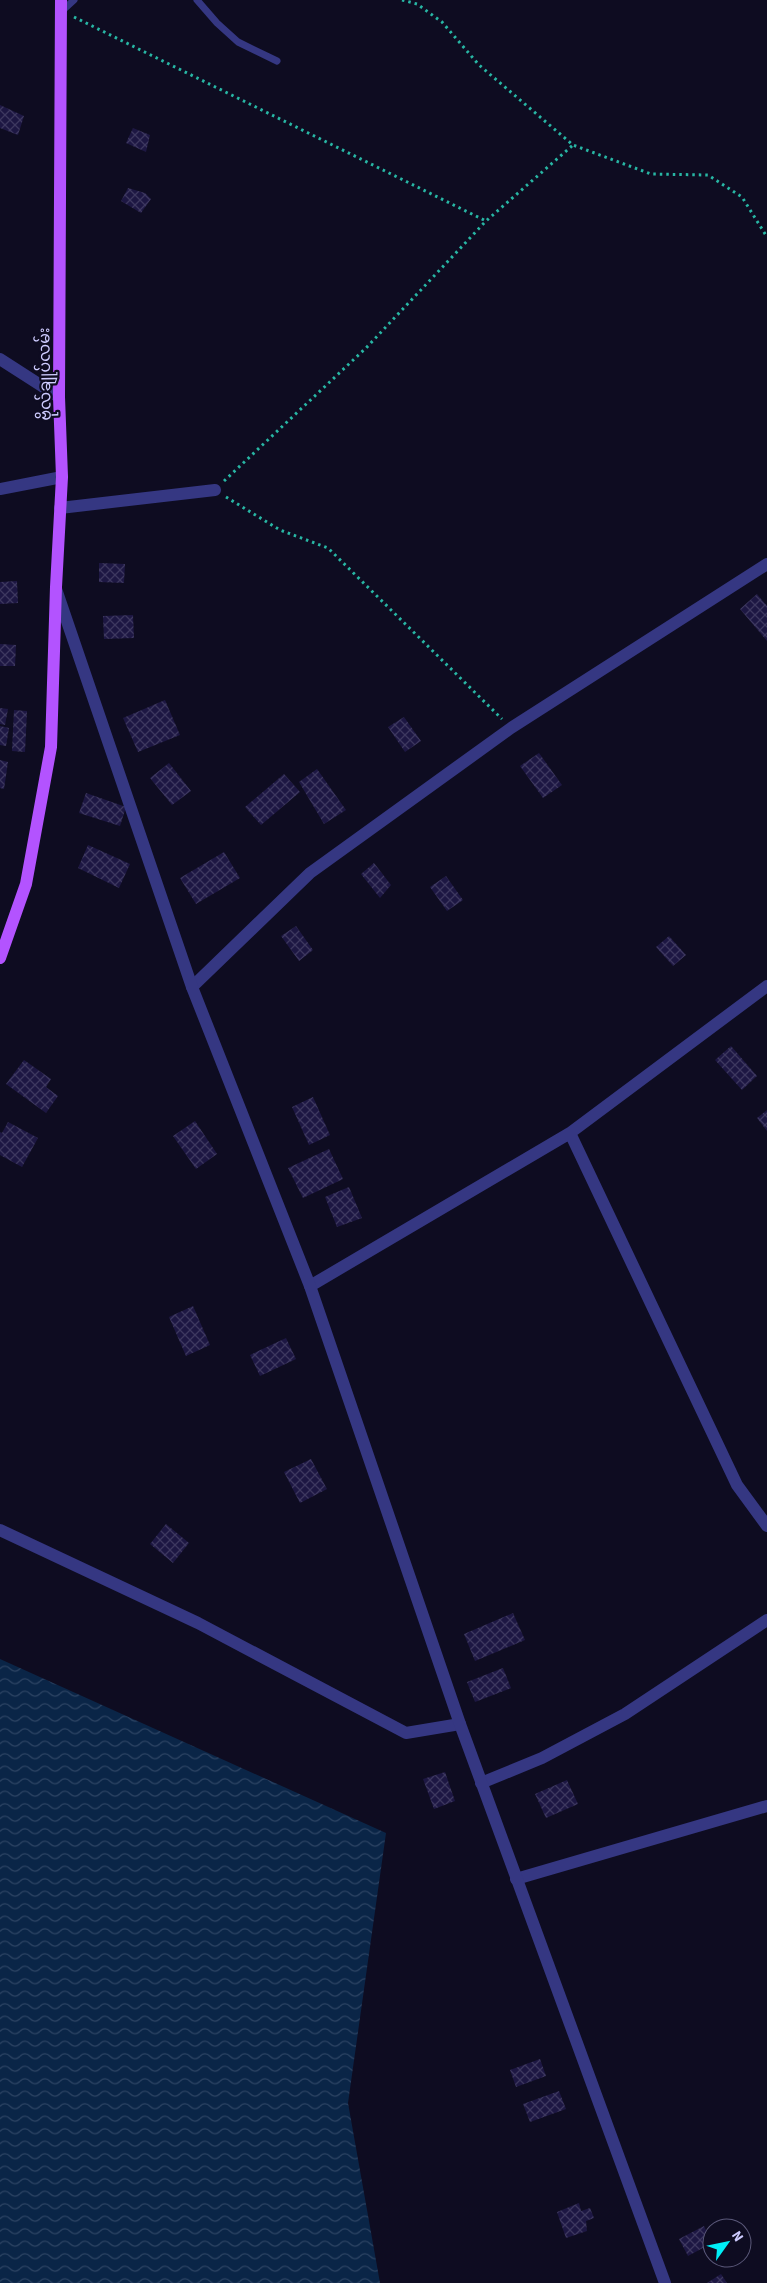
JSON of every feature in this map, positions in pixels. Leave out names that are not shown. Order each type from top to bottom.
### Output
[{"type":"main road","name":"ဗိုလ်ချုပ်လမ်း","points":[[0,958],[26,884],[50,747],[62,477],[60,397],[60,55],[62,6]]},
{"type":"street","points":[[0,359],[60,397]]},
{"type":"street","points":[[0,489],[62,477]]},
{"type":"street","points":[[60,508],[215,490]]},
{"type":"street","points":[[192,987],[310,873],[511,728],[767,564]]},
{"type":"street","points":[[56,587],[192,987],[310,1286],[481,1783],[665,2283]]},
{"type":"street","points":[[310,1286],[570,1133],[767,986]]},
{"type":"street","points":[[570,1133],[737,1485],[767,1526]]},
{"type":"street","points":[[0,1530],[198,1623],[406,1732],[460,1724]]},
{"type":"street","points":[[481,1783],[542,1758],[625,1714],[767,1620]]},
{"type":"street","points":[[516,1879],[767,1806]]},
{"type":"lane","points":[[62,6],[74,0]]},
{"type":"lane","points":[[197,0],[217,23],[238,42],[277,61]]},
{"type":"path","points":[[402,0],[417,4],[442,22],[479,65],[573,145],[651,174],[708,175],[742,197],[767,237]]},
{"type":"path","points":[[62,6],[486,221]]},
{"type":"path","points":[[511,728],[328,548],[280,530],[215,490],[366,348],[486,221],[573,145]]},
{"type":"water","points":[[0,1659],[386,1833],[348,2103],[380,2283],[0,2283]]},
{"type":"building","points":[[0,105],[24,116],[18,135],[0,128]]},
{"type":"building","points":[[133,128],[150,135],[146,152],[126,143]]},
{"type":"building","points":[[128,188],[145,193],[151,199],[141,213],[121,201]]},
{"type":"building","points":[[99,563],[125,564],[124,583],[99,582]]},
{"type":"building","points":[[17,581],[18,603],[0,604],[0,582]]},
{"type":"building","points":[[757,594],[767,606],[767,641],[740,609]]},
{"type":"building","points":[[133,615],[134,638],[104,639],[103,616]]},
{"type":"building","points":[[0,644],[16,645],[15,666],[0,666]]},
{"type":"building","points":[[165,700],[180,735],[138,752],[123,718]]},
{"type":"building","points":[[0,708],[8,709],[5,725],[0,724]]},
{"type":"building","points":[[14,710],[27,711],[25,752],[12,751]]},
{"type":"building","points":[[404,717],[421,741],[405,752],[388,727]]},
{"type":"building","points":[[0,726],[9,728],[6,746],[0,745]]},
{"type":"building","points":[[539,753],[562,785],[543,798],[520,766]]},
{"type":"building","points":[[0,760],[8,762],[4,789],[0,788]]},
{"type":"building","points":[[169,763],[191,791],[172,805],[150,778]]},
{"type":"building","points":[[317,769],[346,810],[324,824],[299,782]]},
{"type":"building","points":[[284,774],[300,792],[261,825],[245,807]]},
{"type":"building","points":[[86,793],[126,807],[120,826],[79,813]]},
{"type":"building","points":[[88,845],[130,864],[119,888],[78,868]]},
{"type":"building","points":[[224,852],[240,878],[196,904],[180,878]]},
{"type":"building","points":[[374,863],[391,885],[380,898],[361,874]]},
{"type":"building","points":[[446,876],[463,900],[447,911],[430,887]]},
{"type":"building","points":[[296,926],[313,950],[299,961],[281,936]]},
{"type":"building","points":[[669,936],[686,955],[673,966],[656,947]]},
{"type":"building","points":[[731,1046],[757,1076],[742,1090],[715,1060]]},
{"type":"building","points":[[24,1060],[51,1079],[46,1087],[58,1096],[46,1113],[6,1084]]},
{"type":"building","points":[[313,1097],[330,1135],[309,1145],[292,1107]]},
{"type":"building","points":[[767,1110],[767,1131],[757,1118]]},
{"type":"building","points":[[195,1121],[217,1154],[196,1169],[173,1136]]},
{"type":"building","points":[[8,1122],[38,1138],[22,1167],[0,1155],[0,1132],[2,1133]]},
{"type":"building","points":[[329,1149],[343,1179],[303,1198],[288,1168]]},
{"type":"building","points":[[349,1187],[362,1218],[337,1227],[325,1197]]},
{"type":"building","points":[[193,1306],[210,1345],[186,1356],[169,1317]]},
{"type":"building","points":[[286,1338],[296,1359],[260,1376],[250,1355]]},
{"type":"building","points":[[311,1459],[327,1489],[300,1503],[284,1472]]},
{"type":"building","points":[[166,1524],[189,1543],[173,1563],[150,1544]]},
{"type":"building","points":[[513,1613],[525,1640],[475,1661],[464,1634]]},
{"type":"building","points":[[503,1668],[511,1688],[475,1702],[467,1682]]},
{"type":"building","points":[[445,1772],[455,1801],[434,1809],[423,1779]]},
{"type":"building","points":[[567,1780],[578,1804],[546,1818],[535,1794]]},
{"type":"building","points":[[540,2059],[546,2076],[516,2087],[510,2070]]},
{"type":"building","points":[[559,2091],[566,2109],[530,2122],[523,2104]]},
{"type":"building","points":[[579,2203],[581,2211],[590,2208],[594,2218],[586,2221],[587,2231],[566,2238],[557,2212]]},
{"type":"building","points":[[702,2227],[702,2248],[688,2256],[679,2239]]},
{"type":"building","points":[[721,2274],[727,2283],[707,2283]]}]
